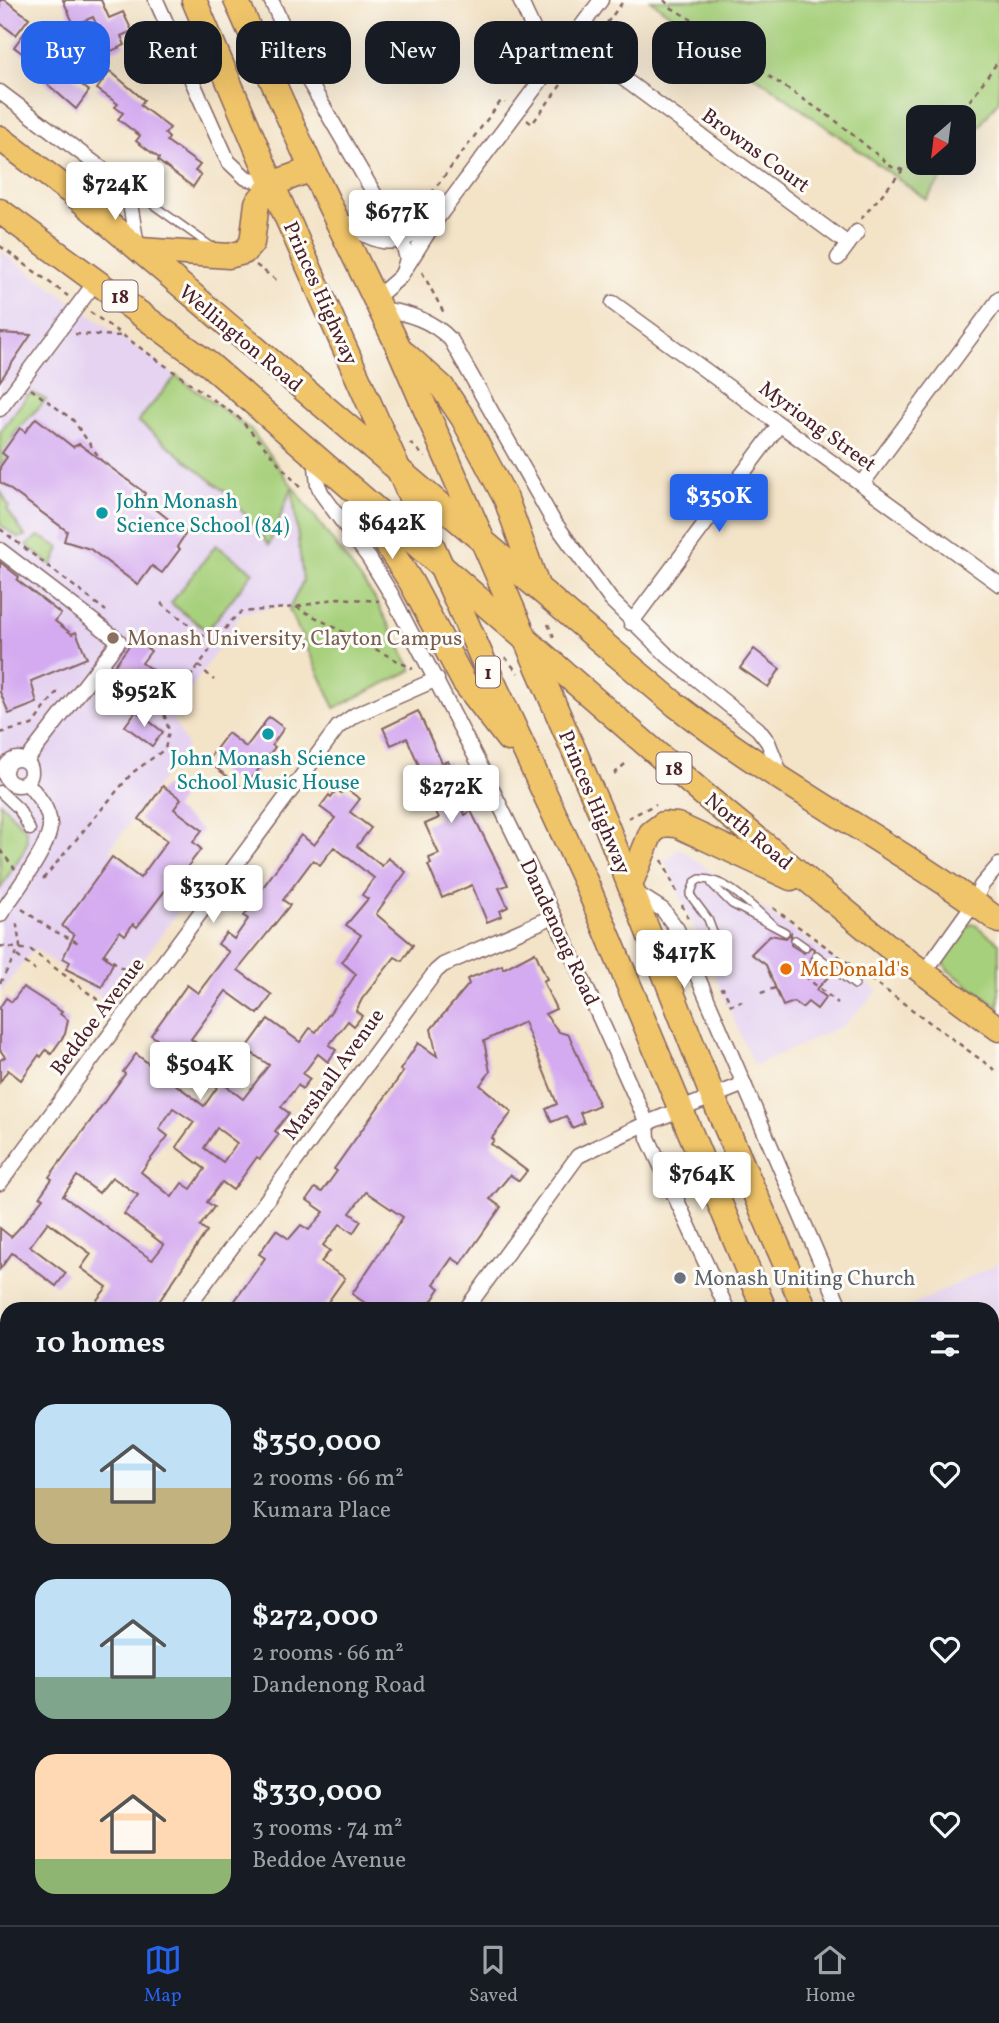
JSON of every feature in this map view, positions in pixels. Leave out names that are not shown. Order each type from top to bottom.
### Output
[{"type":"highway","name":"Princes Highway","points":[[194,0],[272,184],[561,828],[761,1302]]},
{"type":"highway","name":"Princes Highway","points":[[236,0],[312,169],[399,348],[631,888],[712,1095],[802,1302]]},
{"type":"highway","name":"Wellington Road","points":[[0,138],[139,248],[193,298],[481,539]]},
{"type":"highway","points":[[139,248],[225,256],[241,254],[251,246],[255,234],[257,203],[272,184],[312,169]]},
{"type":"highway","name":"Wellington Road","points":[[0,211],[97,279],[210,365],[443,568]]},
{"type":"highway","points":[[399,348],[442,387],[459,412],[506,499],[538,587]]},
{"type":"highway","points":[[345,482],[392,550],[464,682],[536,776]]},
{"type":"highway","name":"18","points":[[481,539],[676,705],[783,781],[999,921]]},
{"type":"highway","name":"North Road","points":[[443,568],[525,641],[824,893],[999,1029]]},
{"type":"highway","points":[[631,888],[651,833],[663,824],[677,825],[824,893]]},
{"type":"street","points":[[156,0],[228,161],[246,178],[272,184]]},
{"type":"street","points":[[271,0],[308,80],[402,241],[407,259],[404,270]]},
{"type":"street","points":[[520,0],[530,21]]},
{"type":"street","points":[[585,21],[601,0]]},
{"type":"street","points":[[537,84],[436,220],[379,303],[428,322],[451,340],[552,519],[584,565],[631,623],[758,729],[768,742],[783,781]]},
{"type":"street","name":"Browns Court","points":[[634,84],[853,238]]},
{"type":"street","points":[[0,92],[121,183],[129,197],[139,248]]},
{"type":"street","points":[[334,213],[373,239],[402,241],[436,220]]},
{"type":"street","points":[[838,258],[853,238]]},
{"type":"street","points":[[2,403],[97,279]]},
{"type":"street","points":[[862,484],[999,299]]},
{"type":"street","name":"Myriong Street","points":[[613,303],[999,584]]},
{"type":"street","points":[[631,623],[779,425]]},
{"type":"street","name":"Dandenong Road","points":[[315,456],[318,485],[322,494],[369,558],[437,679],[554,916],[646,1123],[649,1138],[724,1302]]},
{"type":"street","points":[[0,550],[118,641],[26,761]]},
{"type":"street","name":"Beddoe Avenue","points":[[0,1183],[338,727],[355,715],[437,679]]},
{"type":"street","points":[[16,759],[26,761],[32,771],[27,783],[21,786],[11,784],[5,776],[3,766],[16,759]]},
{"type":"street","points":[[0,915],[45,842],[50,827],[44,804],[27,783]]},
{"type":"street","points":[[0,791],[19,809],[30,830]]},
{"type":"street","points":[[924,973],[974,903],[981,886],[999,865]]},
{"type":"street","points":[[974,903],[989,891],[999,875]]},
{"type":"street","points":[[631,888],[659,907],[675,926],[838,1302]]},
{"type":"street","name":"Marshall Avenue","points":[[191,1302],[436,971],[443,965],[554,916]]},
{"type":"street","points":[[471,1302],[579,1156],[678,1109],[744,1084]]},
{"type":"lane","points":[[121,183],[225,256]]},
{"type":"lane","points":[[715,939],[708,919],[690,895],[695,882],[706,879],[726,900],[751,916],[785,932]]},
{"type":"lane","points":[[795,940],[805,947]]},
{"type":"lane","points":[[816,955],[855,985]]},
{"type":"path","points":[[664,0],[670,7],[723,38],[770,77],[836,121],[892,167],[903,170]]},
{"type":"path","points":[[967,105],[999,60]]},
{"type":"path","points":[[384,209],[415,215],[501,101]]},
{"type":"path","points":[[853,238],[870,206],[906,169]]},
{"type":"path","points":[[0,246],[239,418],[309,498]]},
{"type":"path","points":[[413,256],[447,321]]},
{"type":"path","points":[[72,334],[126,336]]},
{"type":"path","points":[[37,380],[30,389],[73,420],[101,460]]},
{"type":"path","points":[[407,439],[419,454],[452,471]]},
{"type":"path","points":[[0,530],[112,617]]},
{"type":"path","points":[[39,885],[132,773],[165,749],[169,731],[164,713],[241,612],[296,607],[338,598],[380,601],[373,592]]},
{"type":"path","points":[[161,603],[214,644]]},
{"type":"path","points":[[296,607],[416,671]]},
{"type":"path","points":[[198,665],[214,680]]},
{"type":"path","points":[[0,733],[32,724],[56,693],[64,692],[75,683],[83,690]]},
{"type":"path","points":[[614,774],[625,764]]},
{"type":"path","points":[[628,818],[656,804]]},
{"type":"path","points":[[0,849],[15,870]]},
{"type":"path","points":[[0,983],[20,947],[16,919],[27,901]]},
{"type":"path","points":[[21,908],[52,930],[79,943]]},
{"type":"path","points":[[0,946],[31,950],[112,1010]]},
{"type":"path","points":[[104,954],[135,978]]},
{"type":"path","points":[[17,956],[35,970]]},
{"type":"path","points":[[864,974],[999,1073]]},
{"type":"path","points":[[808,979],[838,1003]]},
{"type":"path","points":[[719,989],[723,988],[731,1005],[742,1001]]},
{"type":"path","points":[[761,993],[775,988]]},
{"type":"shaded area","name":"Monash University, Clayton Campus","points":[[0,251],[231,415],[265,449],[289,481],[303,581],[289,609],[284,606],[242,613],[172,717],[187,746],[110,849],[184,904],[110,1004],[34,948],[0,994]]},
{"type":"shaded area","points":[[679,848],[878,991],[844,1025],[754,1066],[665,861]]},
{"type":"shaded area","points":[[999,1263],[999,1302],[919,1302]]},
{"type":"green space","points":[[650,0],[999,0],[999,100],[976,131],[976,105],[906,105],[906,175],[944,175],[926,199],[766,84],[766,21],[679,21]]},
{"type":"green space","points":[[176,376],[251,430],[374,597],[412,670],[335,708],[289,609],[303,581],[292,487],[269,545],[229,495],[138,421]]},
{"type":"green space","points":[[33,393],[46,400],[14,433],[7,457],[0,467],[0,432],[27,396]]},
{"type":"green space","points":[[0,490],[9,507],[7,509],[25,536],[19,538],[0,525]]},
{"type":"green space","points":[[39,536],[60,548],[52,566],[27,545]]},
{"type":"green space","points":[[216,545],[253,572],[207,631],[171,603]]},
{"type":"green space","points":[[0,802],[26,830],[27,843],[0,889]]},
{"type":"green space","points":[[974,924],[999,943],[999,1008],[948,970],[943,961],[969,925]]},
{"type":"building","points":[[0,0],[5,0],[29,18],[21,21],[21,28],[16,35],[0,23]]},
{"type":"building","points":[[63,0],[101,0],[109,18],[123,12],[127,21],[124,21],[124,35],[121,36],[124,45],[110,52],[110,21],[95,21],[93,17],[84,21],[72,21]]},
{"type":"building","points":[[21,37],[21,52],[14,47]]},
{"type":"building","points":[[110,71],[144,100],[140,105],[170,128],[165,134],[169,138],[167,141],[200,165],[195,171],[201,175],[193,187],[136,141],[140,136],[118,119],[123,113],[115,107],[118,104],[97,89],[101,84],[110,84]]},
{"type":"building","points":[[47,84],[81,84],[89,91],[76,109]]},
{"type":"building","points":[[0,333],[31,335],[0,381]]},
{"type":"building","name":"John Monash Science School (84)","points":[[36,418],[73,447],[79,444],[145,493],[143,499],[186,533],[177,547],[180,549],[162,573],[152,566],[138,585],[90,549],[64,541],[67,531],[0,482],[0,467],[7,457],[2,453],[20,428],[25,432]]},
{"type":"building","points":[[0,562],[19,577],[17,580],[61,614],[55,621],[72,634],[76,632],[87,658],[31,681],[37,703],[9,714],[0,692]]},
{"type":"building","points":[[134,639],[151,651],[142,663],[171,683],[162,695],[134,674],[121,692],[104,680]]},
{"type":"building","points":[[754,649],[780,669],[768,687],[740,668]]},
{"type":"building","points":[[136,711],[163,732],[152,746],[125,726]]},
{"type":"building","points":[[418,711],[442,763],[448,761],[456,777],[450,779],[465,815],[471,811],[508,885],[499,888],[508,907],[500,911],[502,916],[487,922],[472,885],[442,898],[428,865],[431,864],[429,858],[439,854],[425,824],[439,818],[427,793],[416,797],[409,782],[424,777],[407,738],[391,745],[383,728]]},
{"type":"building","points":[[269,717],[284,728],[272,745],[275,747],[244,789],[207,761],[228,733],[246,747]]},
{"type":"building","points":[[163,786],[181,799],[174,809],[202,830],[193,842],[201,849],[182,874],[185,876],[173,893],[167,888],[137,927],[133,924],[125,935],[120,931],[103,955],[113,963],[102,987],[66,969],[70,962],[63,958],[74,935],[62,926],[112,857],[140,878],[167,841],[139,819]]},
{"type":"building","points":[[345,788],[360,799],[350,812],[371,828],[357,846],[382,866],[388,858],[406,872],[376,914],[413,945],[402,961],[395,957],[362,999],[356,1011],[362,1016],[354,1026],[348,1021],[329,1045],[336,1050],[328,1062],[318,1054],[303,1074],[310,1079],[302,1089],[298,1085],[281,1107],[289,1113],[275,1131],[279,1134],[260,1159],[257,1157],[233,1190],[222,1182],[207,1202],[214,1207],[200,1226],[207,1231],[159,1302],[95,1302],[107,1287],[81,1268],[91,1254],[48,1222],[30,1246],[66,1273],[56,1286],[12,1253],[0,1269],[0,1228],[11,1237],[22,1225],[43,1198],[40,1196],[52,1179],[49,1177],[125,1074],[123,1072],[136,1054],[204,1106],[221,1082],[243,1099],[269,1065],[246,1049],[268,1019],[300,1042],[310,1028],[316,1032],[332,1010],[356,974],[342,962],[361,935],[346,925],[368,899],[362,895],[374,878],[334,847],[320,865],[313,860],[283,900],[290,905],[238,970],[272,995],[258,1014],[226,991],[191,1039],[219,1060],[207,1075],[151,1035],[187,985],[198,993],[229,952],[218,944],[226,933],[234,939],[248,919],[244,916],[250,908],[246,905],[255,893],[258,894],[301,835],[314,845],[335,818],[320,807],[337,789],[341,793]],"holes":[[[173,1108],[194,1122],[176,1147],[205,1169],[191,1189],[182,1183],[172,1197],[141,1172],[168,1136],[159,1129]],[[217,1128],[237,1143],[223,1162],[204,1148]],[[77,1176],[99,1193],[112,1177],[138,1195],[124,1214],[164,1245],[152,1260],[63,1196]]]},
{"type":"building","points":[[791,933],[791,945],[804,953],[811,947],[814,949],[810,961],[829,976],[816,990],[826,997],[817,1009],[808,1002],[802,1008],[794,1002],[783,1006],[766,965],[751,954],[770,935],[786,938]]},
{"type":"building","points":[[535,952],[547,979],[543,981],[556,1009],[545,1014],[559,1032],[569,1035],[599,1105],[580,1113],[584,1123],[572,1128],[566,1116],[552,1122],[546,1109],[557,1104],[524,1022],[484,1041],[490,1072],[480,1085],[512,1112],[492,1138],[494,1140],[491,1144],[527,1171],[519,1181],[510,1175],[490,1199],[501,1207],[461,1264],[452,1258],[434,1284],[440,1288],[433,1299],[430,1302],[364,1302],[352,1294],[403,1217],[366,1192],[350,1213],[361,1221],[353,1233],[340,1224],[323,1245],[330,1251],[321,1262],[345,1278],[328,1302],[234,1302],[265,1258],[259,1254],[276,1230],[289,1239],[301,1225],[309,1230],[324,1212],[307,1200],[315,1188],[322,1192],[337,1171],[334,1169],[403,1072],[400,1070],[418,1043],[437,1056],[431,1029],[469,984],[467,979],[502,965],[503,969]]},
{"type":"building","points":[[23,987],[62,1012],[60,1014],[68,1020],[65,1034],[51,1054],[46,1050],[41,1057],[39,1055],[21,1080],[8,1070],[0,1082],[0,1060],[5,1057],[0,1050],[0,1007],[6,998],[12,1002]]},
{"type":"place","name":"John Monash Science School (84)","points":[[102,513]]},
{"type":"place","name":"Monash University, Clayton Campus","points":[[113,638]]},
{"type":"place","name":"John Monash Science School Music House","points":[[268,734]]},
{"type":"place","name":"McDonald's","points":[[786,969]]},
{"type":"place","name":"Monash Uniting Church","points":[[680,1278]]}]
